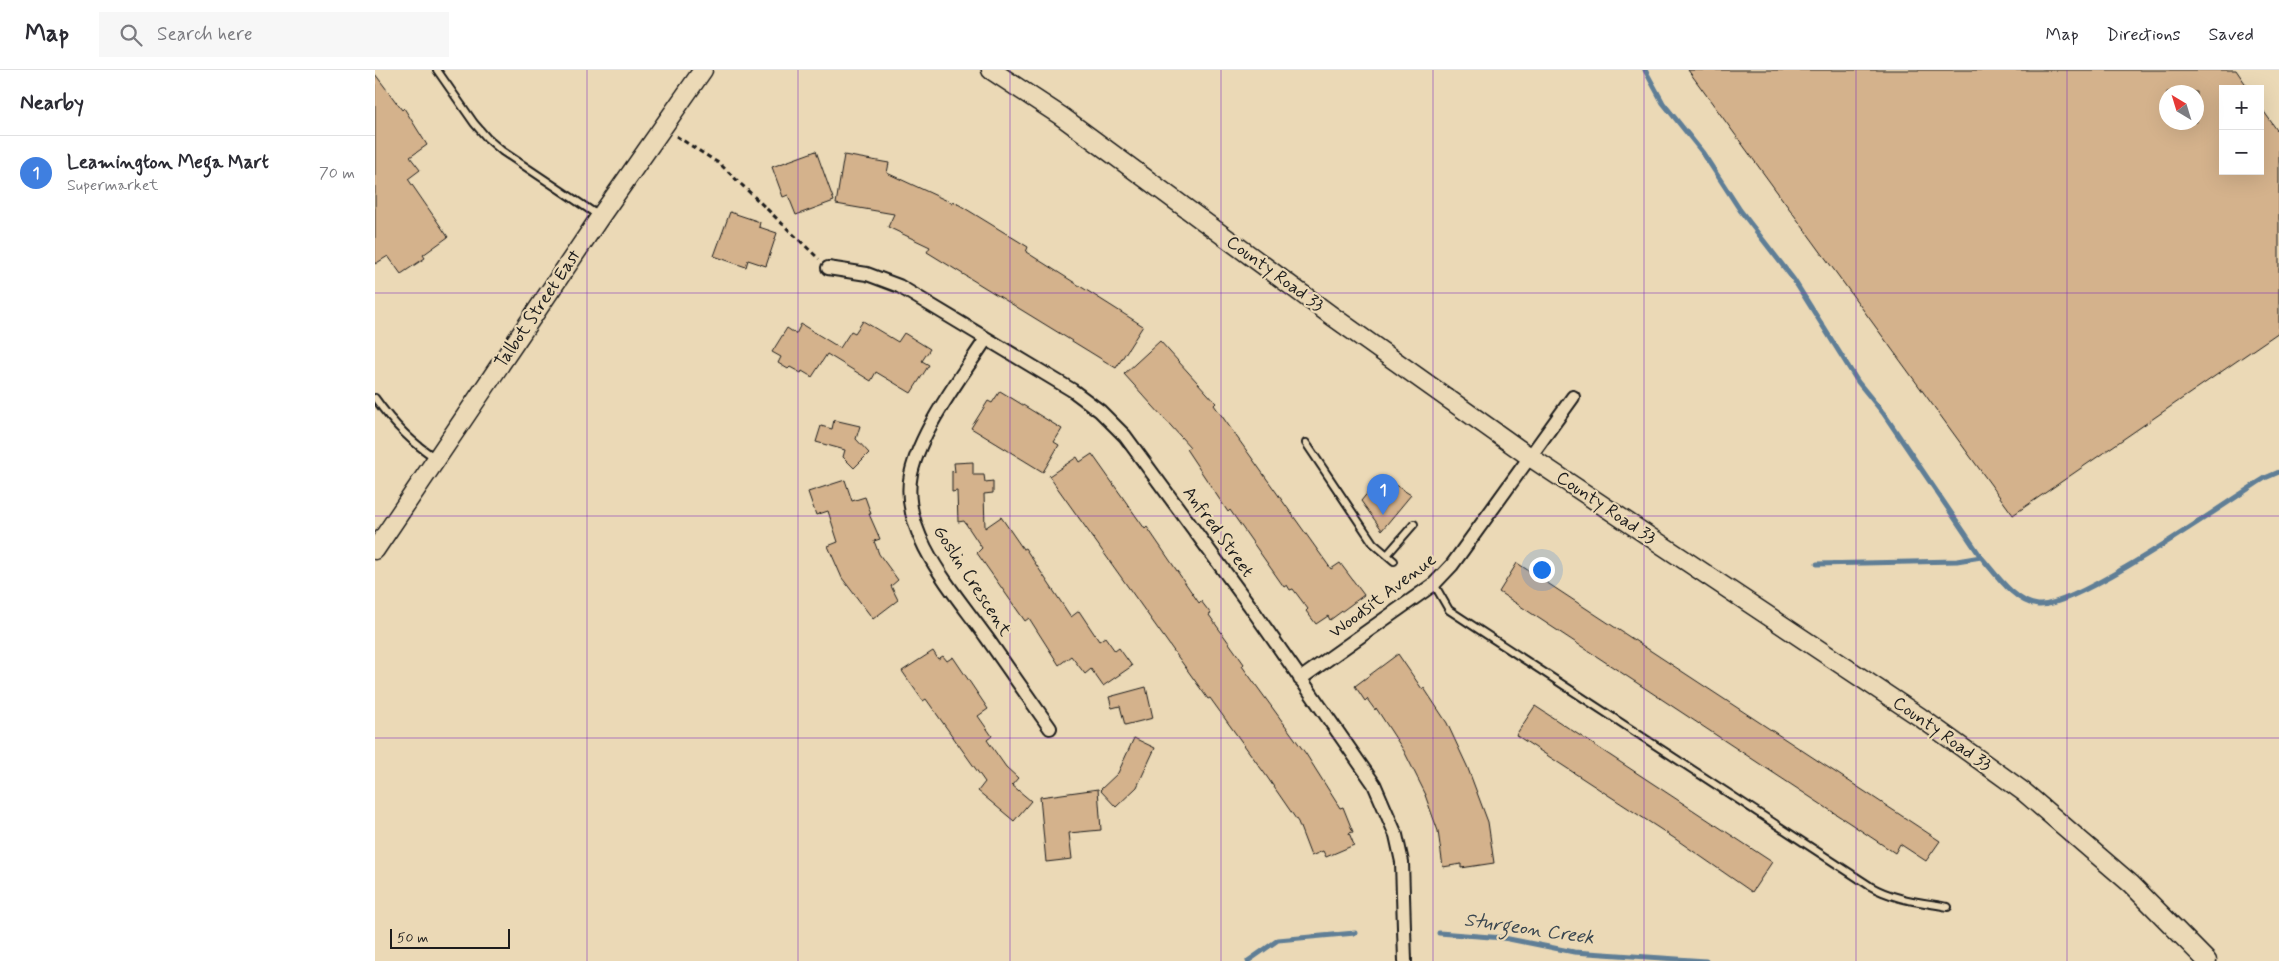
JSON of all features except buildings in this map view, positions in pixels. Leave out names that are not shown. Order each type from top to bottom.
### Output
[{"type":"main road","name":"Talbot Street East","points":[[375,550],[600,217],[703,70]]},
{"type":"main road","name":"County Road 33","points":[[991,70],[1061,116],[1332,316],[1530,457],[1920,717],[2024,792],[2131,884],[2207,961]]},
{"type":"street","name":"Anfred Street","points":[[828,268],[883,278],[899,286],[1072,390],[1100,411],[1125,436],[1249,606],[1374,784],[1396,835],[1402,862],[1405,961]]},
{"type":"street","name":"Goslin Crescent","points":[[986,339],[943,406],[919,449],[909,484],[911,509],[921,538],[939,570],[1050,728]]},
{"type":"street","name":"Woodsit Avenue","points":[[1300,679],[1433,584],[1452,565],[1573,397]]},
{"type":"lane","points":[[437,70],[474,123],[487,138],[502,151],[600,217]]},
{"type":"lane","points":[[375,398],[402,432],[420,448],[437,458]]},
{"type":"lane","points":[[1305,443],[1373,543],[1394,561]]},
{"type":"lane","points":[[1387,555],[1414,524]]},
{"type":"lane","points":[[1433,584],[1449,610],[1870,886],[1900,899],[1948,907]]},
{"type":"path","points":[[663,127],[720,164],[828,268]]},
{"type":"waterway","points":[[1645,70],[1663,103],[1703,153],[1740,210],[1794,280],[1858,382],[1884,414],[1981,557],[1999,579],[2021,599],[2038,605],[2057,602],[2084,590],[2151,552],[2265,478],[2279,472]]},
{"type":"waterway","points":[[1817,564],[1957,561],[1981,557]]},
{"type":"waterway","name":"Sturgeon Creek","points":[[1248,961],[1278,940],[1355,933]]},
{"type":"waterway","name":"Sturgeon Creek","points":[[1439,933],[1504,938],[1574,952],[1706,961]]},
{"type":"place","name":"Leamington Mega Mart","points":[[1383,515]]}]
